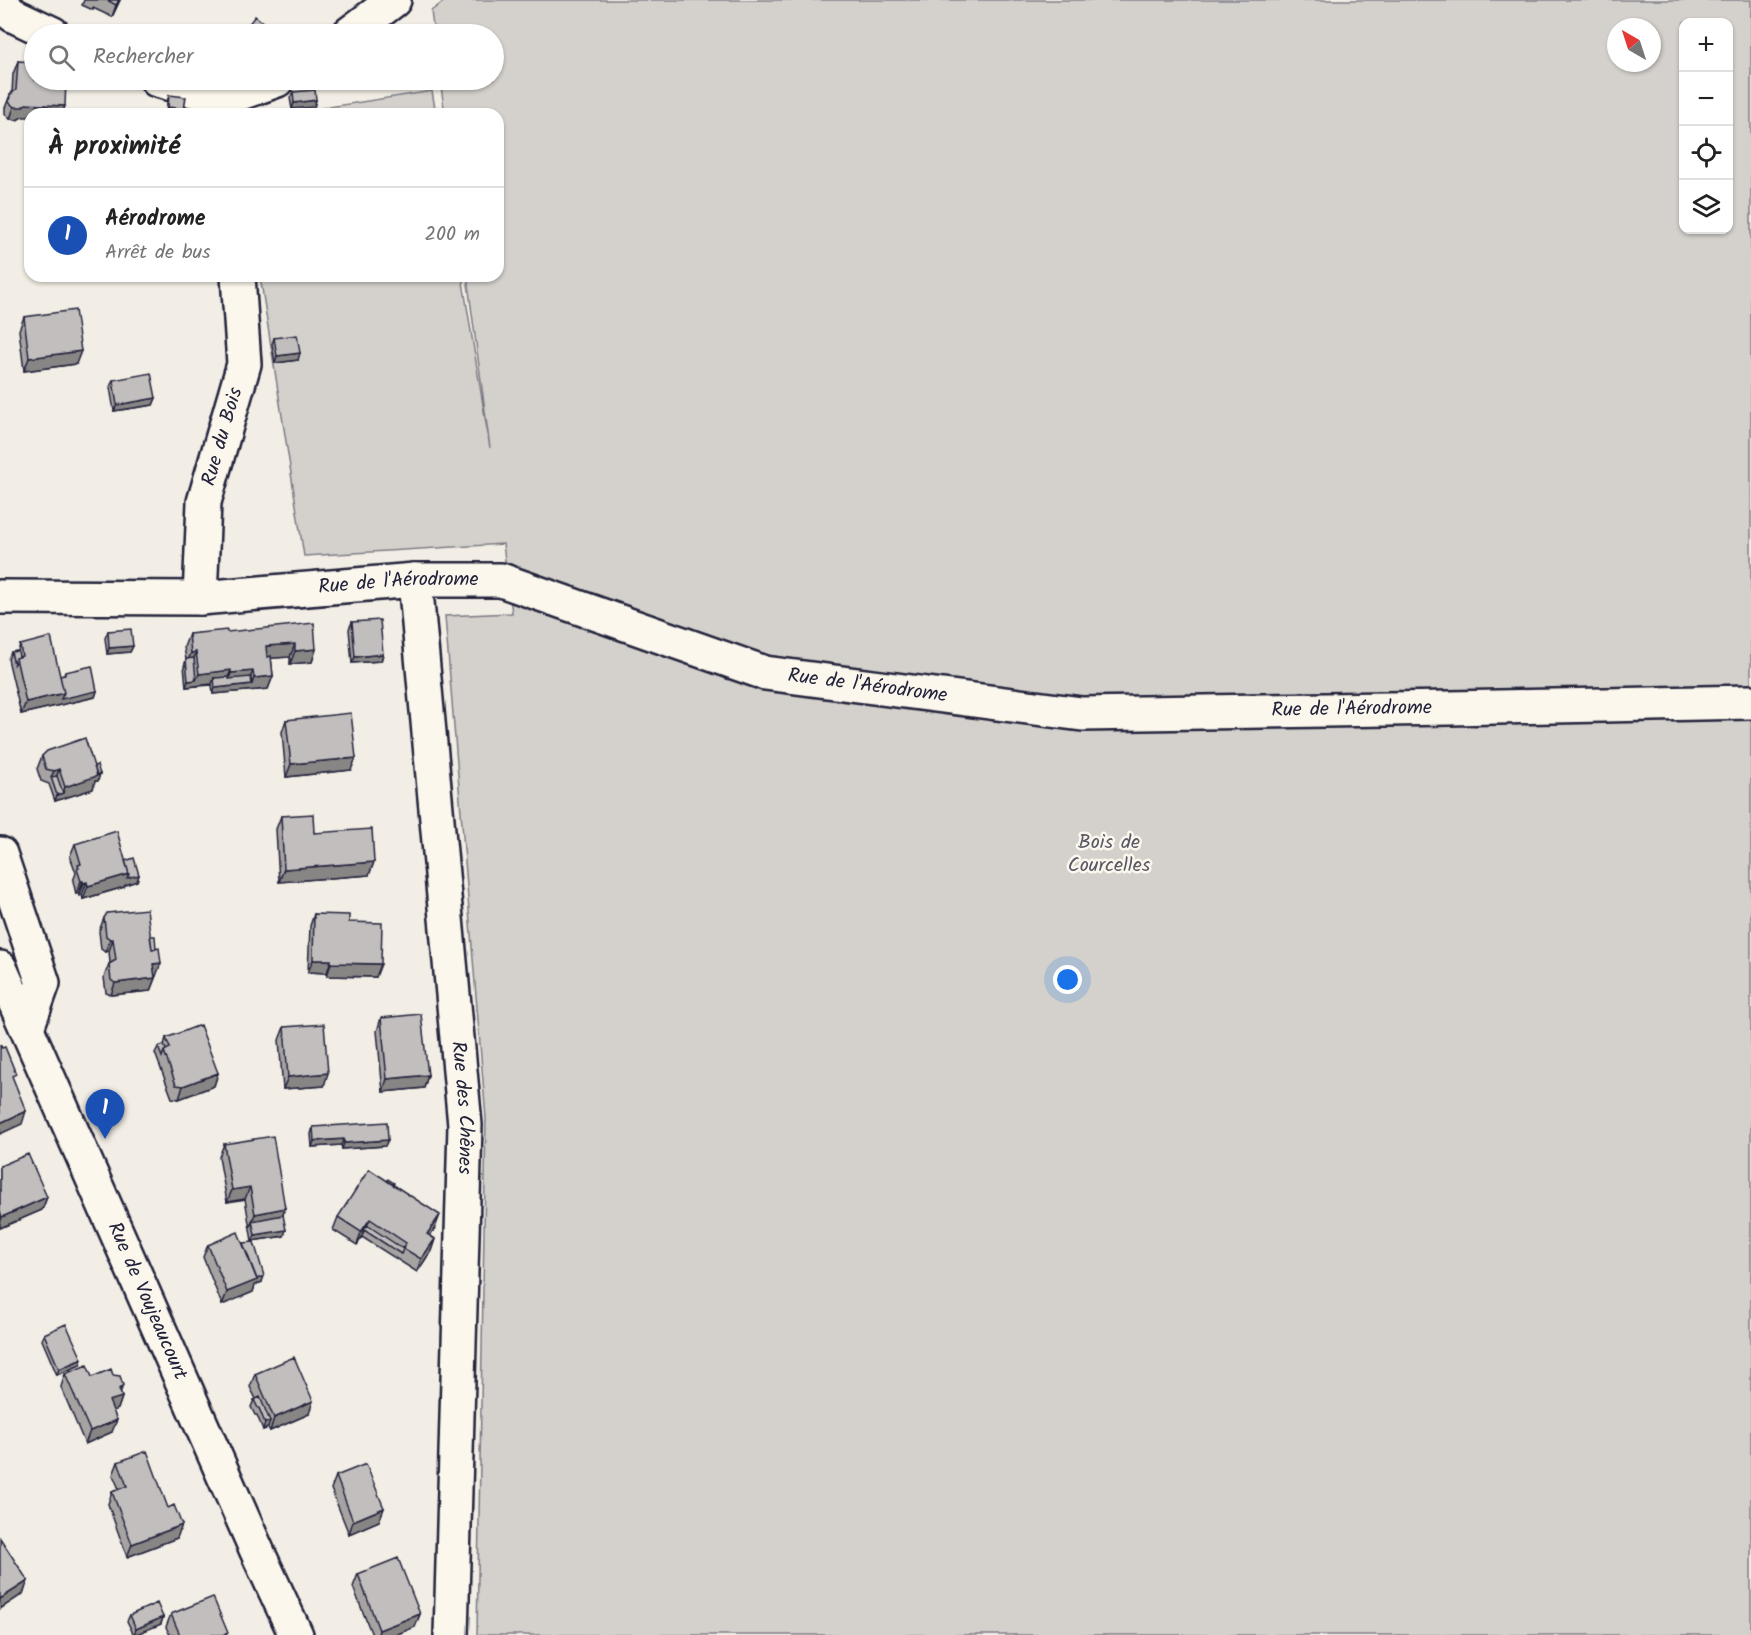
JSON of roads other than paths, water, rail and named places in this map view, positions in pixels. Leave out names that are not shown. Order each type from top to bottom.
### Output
[{"type":"street","points":[[362,24],[394,0]]},
{"type":"street","points":[[4,16],[26,24]]},
{"type":"street","points":[[182,90],[225,107],[258,90]]},
{"type":"street","name":"Rue du Bois","points":[[200,598],[204,502],[244,364],[237,282]]},
{"type":"street","name":"Rue de l'Aérodrome","points":[[0,597],[200,598],[415,580],[501,580],[765,673],[1082,714],[1751,702]]},
{"type":"street","name":"Rue des Chênes","points":[[415,580],[465,1125],[452,1635]]},
{"type":"street","points":[[0,854],[43,983],[27,1028]]},
{"type":"street","name":"Rue de Voujeaucourt","points":[[0,968],[296,1635]]},
{"type":"place","name":"Aérodrome","points":[[105,1139]]},
{"type":"park label","name":"Bois de Courcelles","points":[[1109,854]]}]
